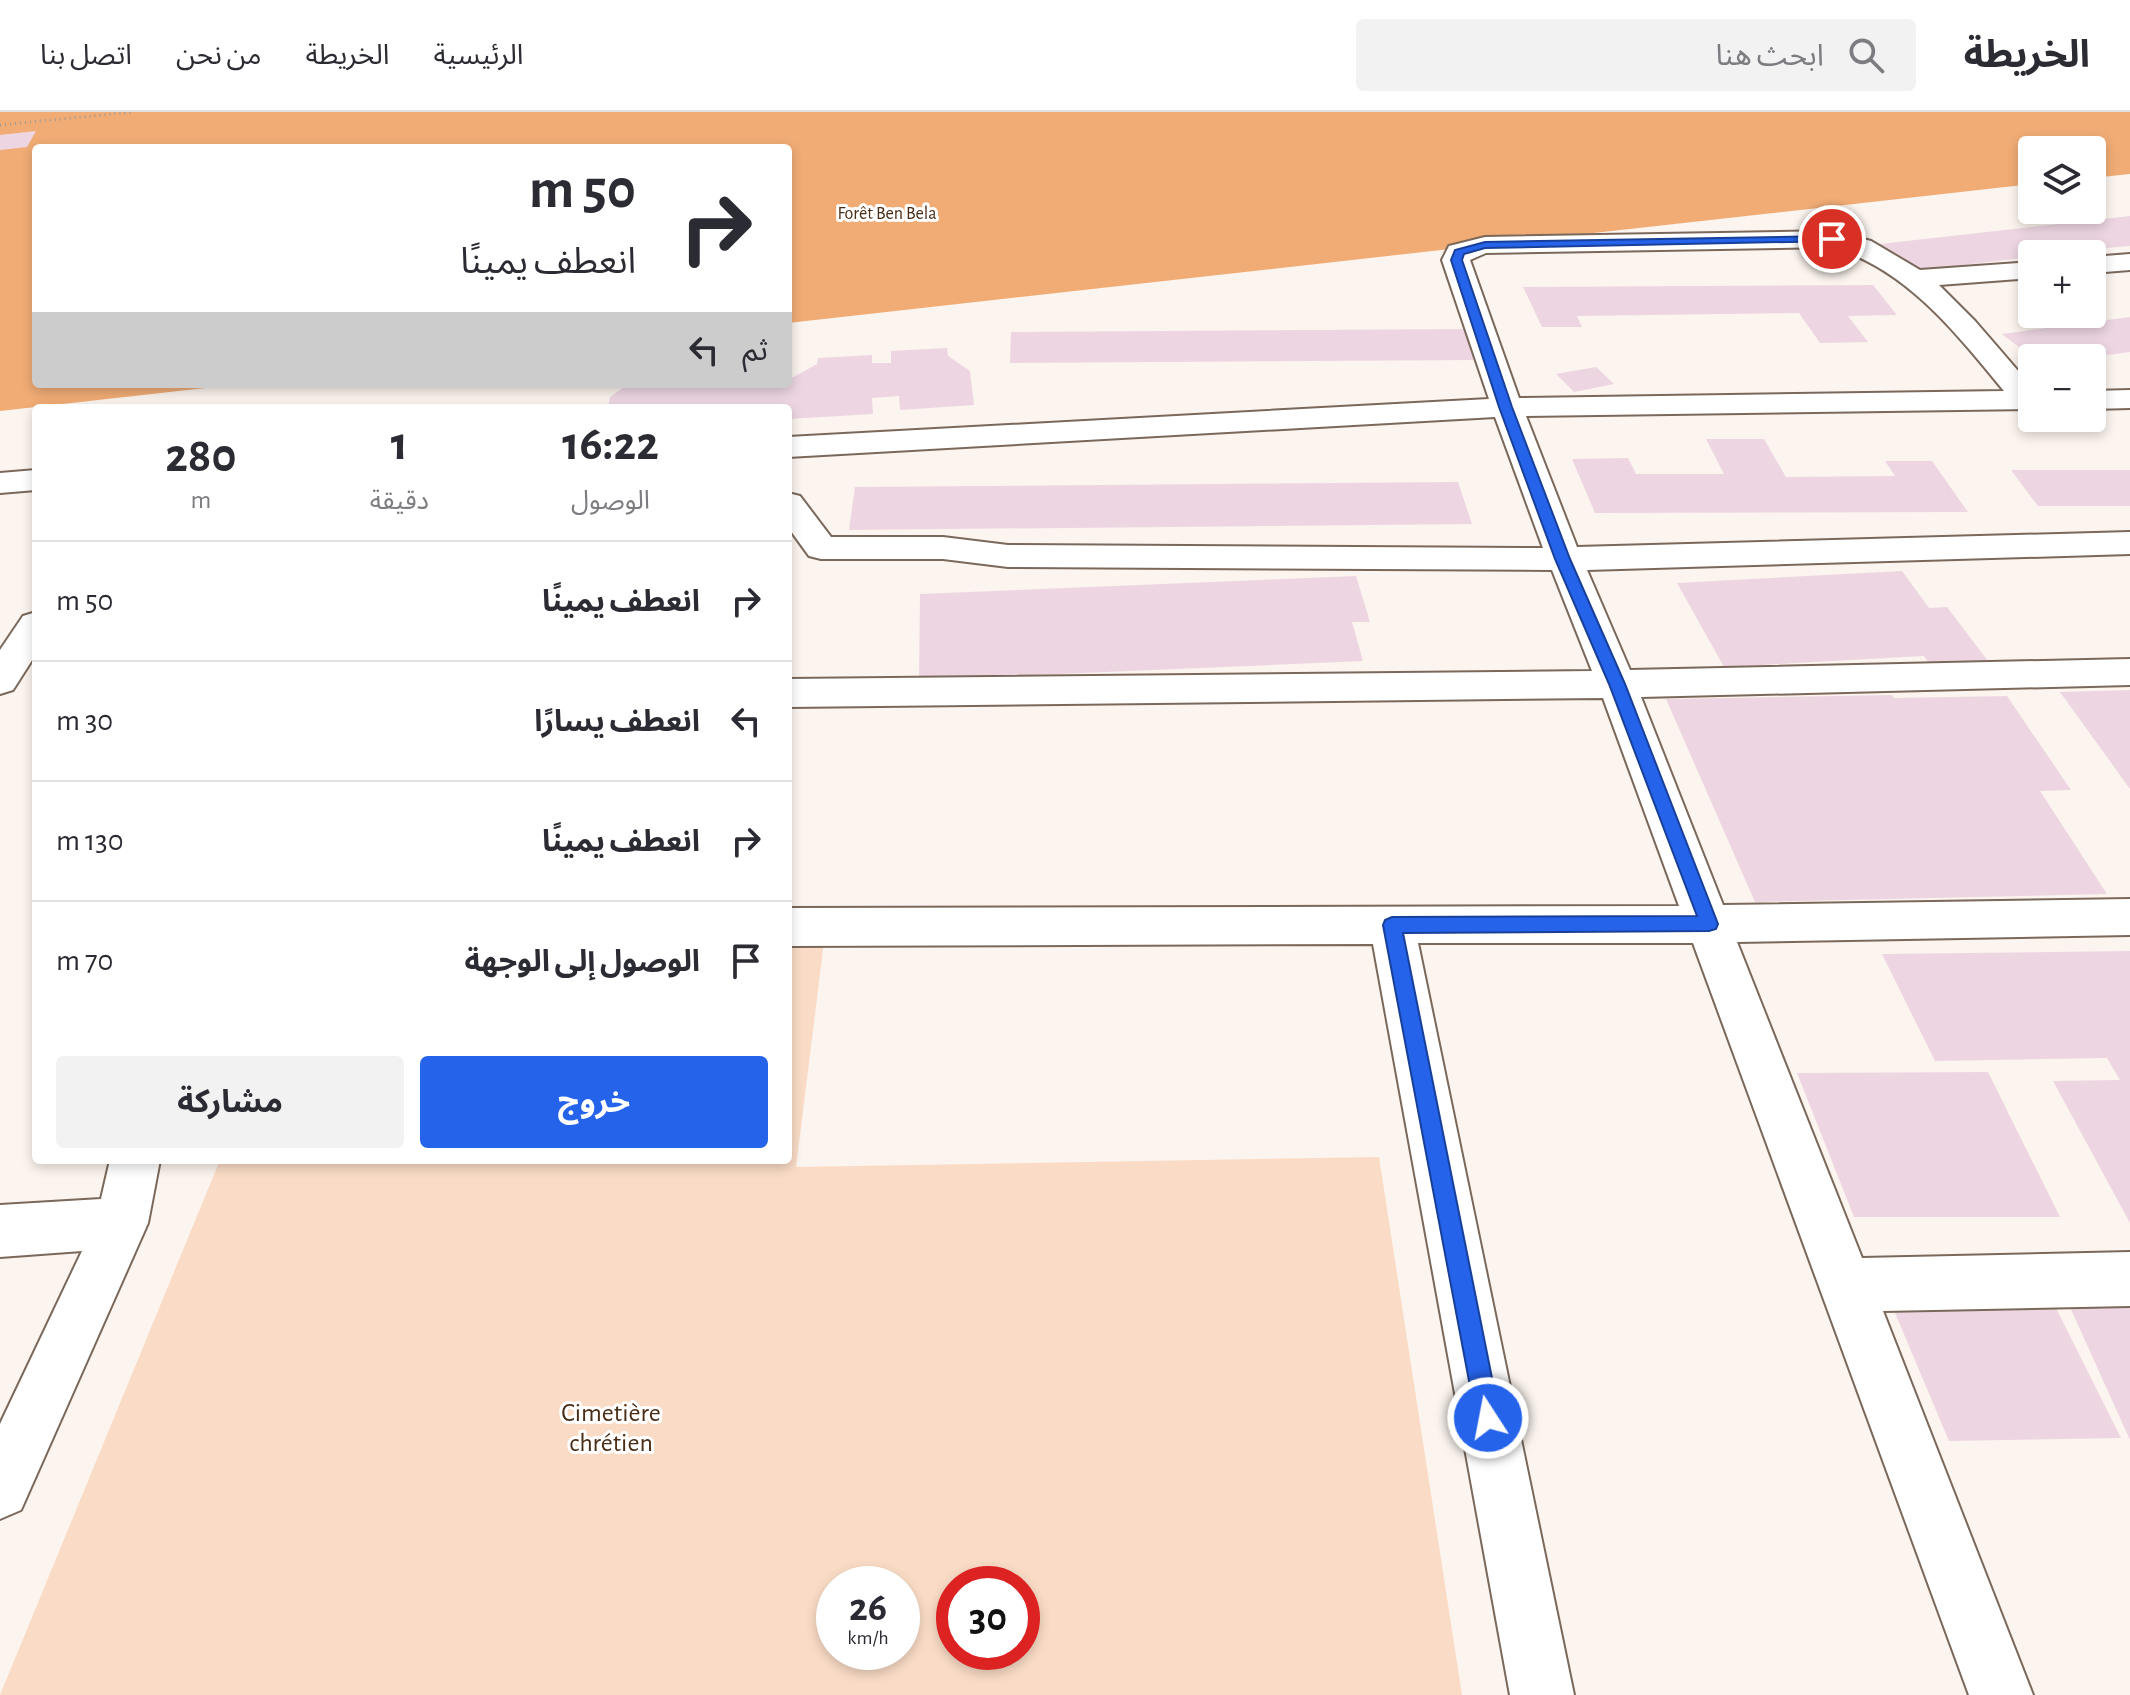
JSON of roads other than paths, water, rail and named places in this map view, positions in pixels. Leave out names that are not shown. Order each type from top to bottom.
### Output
[{"type":"street","points":[[2001,1695],[1617,684],[1562,559],[1505,407],[1456,260],[1459,252],[1469,247],[1832,239],[1868,248],[1913,279],[1960,322],[2018,387]]},
{"type":"street","points":[[2106,264],[2130,262]]},
{"type":"street","points":[[1913,279],[2018,271]]},
{"type":"street","points":[[2106,400],[2130,399]]},
{"type":"street","points":[[792,447],[1505,407],[2018,400]]},
{"type":"street","points":[[0,483],[32,480]]},
{"type":"street","points":[[792,508],[821,548],[943,548],[1008,556],[1562,559],[2130,543]]},
{"type":"street","points":[[0,680],[32,631]]},
{"type":"street","points":[[792,693],[1617,684],[2130,672]]},
{"type":"street","points":[[792,927],[1709,924],[2130,917]]},
{"type":"street","points":[[1392,925],[1542,1695]]},
{"type":"street","points":[[0,1489],[122,1223],[134,1164]]},
{"type":"street","points":[[0,1231],[122,1223]]},
{"type":"street","points":[[1843,1285],[2130,1279]]},
{"type":"park label","name":"Forêt Ben Bela","points":[[887,213]]},
{"type":"park label","name":"Cimetière chrétien","points":[[611,1427]]}]
